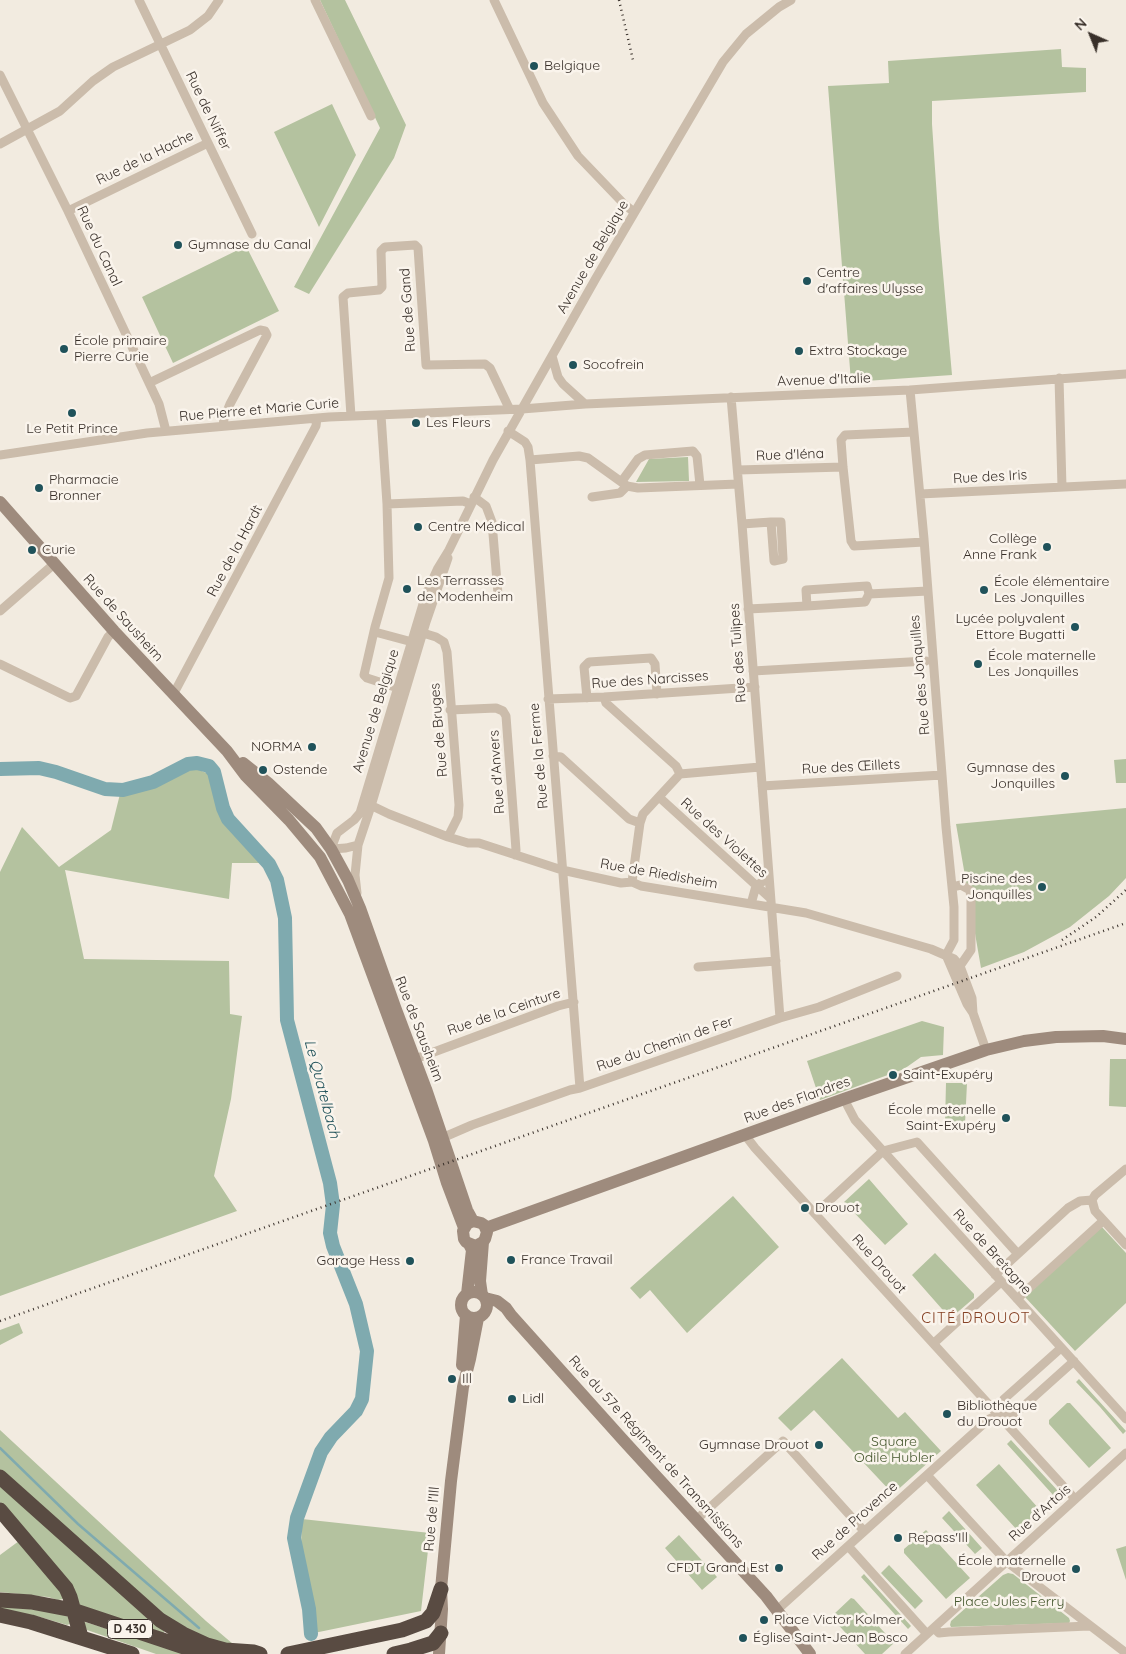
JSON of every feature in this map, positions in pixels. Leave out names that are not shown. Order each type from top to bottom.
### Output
[{"type":"highway","points":[[0,1477],[160,1620],[183,1634],[207,1645],[225,1650],[260,1654]]},
{"type":"highway","points":[[0,1510],[66,1588],[80,1637]]},
{"type":"highway","points":[[288,1654],[402,1630],[426,1621],[433,1613],[441,1589]]},
{"type":"highway","name":"D 430","points":[[0,1600],[31,1602],[73,1610],[205,1654]]},
{"type":"highway","name":"D 430","points":[[0,1615],[31,1622],[132,1654]]},
{"type":"highway","points":[[402,1630],[413,1633],[422,1640],[425,1650]]},
{"type":"highway","points":[[394,1654],[425,1650],[441,1633]]},
{"type":"main road","name":"Rue de Sausheim","points":[[0,502],[114,631],[227,751],[245,775],[289,820],[320,857],[350,914],[410,1061],[438,1139],[467,1210],[469,1224]]},
{"type":"main road","name":"Rue de Sausheim","points":[[227,751],[263,779],[293,806],[316,828],[332,849],[360,908],[392,999],[410,1061]]},
{"type":"main road","name":"Rue des Flandres","points":[[486,1228],[844,1098],[986,1050],[1024,1041],[1056,1037],[1103,1036],[1126,1039]]},
{"type":"main road","points":[[469,1244],[476,1246],[483,1242],[487,1236],[486,1228],[481,1223],[469,1224],[463,1231],[464,1238],[472,1250],[467,1294],[461,1305],[462,1309],[479,1307]]},
{"type":"main road","points":[[479,1307],[483,1242]]},
{"type":"main road","points":[[467,1294],[475,1292],[479,1307]]},
{"type":"main road","name":"Rue du 57e Régiment de Transmissions","points":[[479,1307],[502,1304],[777,1610]]},
{"type":"main road","name":"Rue de l'Ill","points":[[439,1654],[442,1610],[441,1589],[451,1481],[463,1387],[462,1359],[479,1307]]},
{"type":"main road","points":[[777,1610],[810,1654]]},
{"type":"street","name":"Rue de Niffer","points":[[138,0],[252,234]]},
{"type":"street","points":[[0,144],[60,111],[93,81],[113,67],[160,45],[196,25],[208,16],[219,0]]},
{"type":"street","points":[[315,0],[371,116]]},
{"type":"street","points":[[494,0],[543,103],[578,156],[634,212]]},
{"type":"street","name":"Avenue de Belgique","points":[[332,849],[337,833],[354,820],[367,804],[415,643],[426,594],[508,432],[634,212],[723,62],[746,34],[779,7],[791,0]]},
{"type":"street","name":"Rue du Canal","points":[[0,75],[68,211],[160,404],[166,431]]},
{"type":"street","name":"Rue de la Hache","points":[[68,211],[208,143]]},
{"type":"street","name":"Rue de Gand","points":[[351,416],[343,297],[348,292],[379,290],[382,287],[381,252],[385,247],[415,245],[418,248],[426,365],[485,364],[490,368],[509,408]]},
{"type":"street","points":[[149,383],[260,330],[265,331],[267,335],[230,404],[223,425]]},
{"type":"street","points":[[552,356],[558,377],[585,404]]},
{"type":"street","name":"Avenue d'Italie","points":[[522,409],[585,404],[910,390],[1126,374]]},
{"type":"street","points":[[1059,378],[1062,487]]},
{"type":"street","name":"Rue des Jonquilles","points":[[910,390],[955,933],[954,940],[946,955]]},
{"type":"street","name":"Rue des Tulipes","points":[[731,397],[780,1018]]},
{"type":"street","name":"Rue Pierre et Marie Curie","points":[[0,455],[147,432],[223,425],[351,416],[509,408],[522,409]]},
{"type":"street","points":[[381,415],[387,504],[389,578],[364,675],[367,678],[398,688]]},
{"type":"street","name":"Rue de la Hardt","points":[[173,695],[316,426],[317,418]]},
{"type":"street","name":"Rue de la Ferme","points":[[508,432],[525,442],[528,447],[530,460],[580,1088]]},
{"type":"street","points":[[914,432],[845,435],[841,440],[843,466],[851,541],[854,546],[924,542]]},
{"type":"street","points":[[592,497],[620,493],[638,459],[645,455],[693,451],[697,456],[700,485]]},
{"type":"street","points":[[530,460],[579,456],[588,458],[624,483],[638,488],[738,484]]},
{"type":"street","name":"Rue d'Iéna","points":[[738,470],[843,466]]},
{"type":"street","name":"Rue des Iris","points":[[920,494],[1126,484]]},
{"type":"street","points":[[387,504],[472,500],[486,506],[492,522],[498,594]]},
{"type":"street","points":[[742,524],[771,522]]},
{"type":"street","name":"Avenue de Belgique","points":[[360,908],[354,875],[367,804],[398,688],[415,643],[423,633],[449,550]]},
{"type":"street","points":[[0,611],[54,564]]},
{"type":"street","points":[[748,609],[807,606],[865,602],[869,594],[867,586],[806,590],[807,606]]},
{"type":"street","points":[[869,594],[928,591]]},
{"type":"street","points":[[0,664],[70,698],[76,696],[108,636],[114,631]]},
{"type":"street","points":[[375,632],[415,643]]},
{"type":"street","name":"Rue de Bruges","points":[[423,633],[436,636],[444,642],[447,652],[450,710],[459,805],[458,817],[448,837]]},
{"type":"street","points":[[587,698],[584,667],[589,662],[598,661],[651,658],[654,664],[657,694]]},
{"type":"street","points":[[753,671],[926,661]]},
{"type":"street","name":"Rue des Narcisses","points":[[548,699],[755,687]]},
{"type":"street","points":[[604,697],[606,703],[676,766],[680,774]]},
{"type":"street","name":"Rue d'Anvers","points":[[450,710],[496,708],[503,711],[506,716],[515,855]]},
{"type":"street","points":[[553,756],[561,757],[629,819],[640,823]]},
{"type":"street","points":[[632,882],[640,823],[643,814],[680,774],[760,767]]},
{"type":"street","name":"Rue des Œillets","points":[[762,786],[942,775]]},
{"type":"street","name":"Rue des Violettes","points":[[659,797],[756,886],[771,903]]},
{"type":"street","name":"Rue de Riedisheim","points":[[367,804],[448,837],[478,843],[562,870],[621,883],[632,882],[641,886],[751,904],[771,903],[931,949],[954,959],[960,966]]},
{"type":"street","points":[[320,857],[332,849],[358,845]]},
{"type":"street","points":[[751,904],[756,886],[768,878]]},
{"type":"street","points":[[952,887],[961,885],[970,890],[971,950],[960,966],[972,998],[973,1013]]},
{"type":"street","points":[[946,955],[967,1004],[973,1013],[986,1050]]},
{"type":"street","points":[[698,967],[776,961]]},
{"type":"street","name":"Rue du Chemin de Fer","points":[[438,1139],[570,1090],[780,1018],[820,1007],[897,976]]},
{"type":"street","name":"Rue de la Ceinture","points":[[410,1061],[558,1006],[574,1002]]},
{"type":"street","name":"Rue de Bretagne","points":[[844,1098],[852,1116],[1126,1419]]},
{"type":"street","name":"Rue Drouot","points":[[746,1135],[815,1214],[1075,1500]]},
{"type":"street","points":[[815,1214],[884,1152],[912,1142],[918,1143],[1018,1254]]},
{"type":"street","points":[[1126,1169],[1095,1195],[1092,1200],[1095,1211],[1126,1245]]},
{"type":"street","points":[[934,1343],[998,1278],[1018,1254],[1068,1208],[1080,1201],[1092,1200]]},
{"type":"street","points":[[1017,1300],[1103,1220]]},
{"type":"street","name":"Rue de Provence","points":[[998,1415],[998,1410],[1004,1399],[1061,1348]]},
{"type":"street","name":"Rue de Provence","points":[[777,1610],[989,1419],[998,1415],[1003,1416],[1016,1413],[1074,1361]]},
{"type":"street","points":[[696,1520],[783,1441],[864,1531]]},
{"type":"street","name":"Rue d'Artois","points":[[905,1654],[1126,1453]]},
{"type":"street","points":[[927,1475],[1007,1562],[1126,1653]]},
{"type":"street","points":[[848,1546],[930,1631],[987,1631],[1089,1626]]},
{"type":"green space","points":[[320,0],[345,0],[406,125],[394,158],[309,294],[294,287],[380,128]]},
{"type":"green space","points":[[1061,49],[1062,67],[1086,68],[1086,92],[932,101],[939,228],[952,375],[851,382],[828,86],[889,83],[888,61]]},
{"type":"green space","points":[[332,104],[356,155],[319,227],[274,132]]},
{"type":"green space","points":[[246,246],[279,311],[173,363],[142,297]]},
{"type":"green space","points":[[688,457],[689,481],[636,482],[649,459]]},
{"type":"green space","points":[[1126,759],[1126,783],[1116,783],[1114,760]]},
{"type":"green space","points":[[195,768],[211,775],[224,821],[266,863],[232,863],[229,899],[65,870],[84,959],[229,961],[230,1014],[242,1016],[231,1099],[214,1176],[237,1211],[0,1296],[0,872],[22,827],[59,867],[111,830],[120,794],[154,784]]},
{"type":"green space","name":"Piscine des Jonquilles","points":[[1126,808],[1126,878],[1109,896],[1070,927],[1024,952],[981,968],[956,824]]},
{"type":"green space","points":[[922,1021],[944,1027],[943,1055],[921,1057],[904,1069],[820,1100],[807,1061]]},
{"type":"green space","points":[[1110,1059],[1126,1059],[1126,1107],[1109,1106]]},
{"type":"green space","points":[[946,1083],[967,1083],[965,1124],[945,1124]]},
{"type":"green space","points":[[869,1179],[908,1224],[885,1245],[844,1202]]},
{"type":"green space","points":[[733,1196],[779,1247],[687,1333],[650,1290],[640,1299],[630,1288]]},
{"type":"green space","points":[[1101,1226],[1126,1253],[1126,1303],[1075,1351],[1025,1297]]},
{"type":"green space","points":[[935,1253],[974,1294],[974,1298],[952,1317],[949,1317],[912,1275]]},
{"type":"green space","points":[[19,1323],[23,1333],[0,1345],[0,1330]]},
{"type":"green space","name":"Square Odile Hubler","points":[[842,1358],[898,1418],[905,1412],[941,1451],[893,1494],[814,1410],[791,1431],[778,1418]]},
{"type":"green space","points":[[1079,1379],[1126,1431],[1123,1434],[1076,1382]]},
{"type":"green space","points":[[1067,1403],[1070,1403],[1111,1448],[1089,1468],[1049,1424],[1049,1420]]},
{"type":"green space","points":[[0,1430],[233,1644],[225,1647],[174,1625],[0,1470]]},
{"type":"green space","points":[[1011,1440],[1059,1492],[1054,1496],[1007,1444]]},
{"type":"green space","points":[[999,1464],[1040,1510],[1018,1531],[976,1485]]},
{"type":"green space","points":[[0,1481],[164,1633],[78,1606],[68,1583],[0,1502]]},
{"type":"green space","points":[[949,1511],[982,1548],[975,1554],[942,1518]]},
{"type":"green space","points":[[302,1519],[430,1533],[421,1611],[314,1633],[313,1606],[301,1547]]},
{"type":"green space","points":[[926,1530],[970,1578],[946,1599],[904,1553],[904,1549]]},
{"type":"green space","points":[[679,1535],[717,1577],[702,1590],[665,1548]]},
{"type":"green space","points":[[19,1541],[63,1594],[63,1599],[58,1600],[48,1597],[0,1592],[0,1555]]},
{"type":"green space","points":[[1126,1546],[1126,1580],[1116,1549]]},
{"type":"green space","points":[[889,1565],[923,1601],[915,1609],[881,1573]]},
{"type":"green space","points":[[864,1574],[911,1626],[908,1629],[861,1577]]},
{"type":"green space","name":"Place Jules Ferry","points":[[1013,1574],[1069,1618],[1069,1623],[951,1627],[951,1621],[1003,1575]]},
{"type":"green space","points":[[851,1598],[894,1643],[882,1654],[865,1654],[832,1618]]},
{"type":"green space","points":[[0,1605],[67,1614],[70,1624],[67,1625],[40,1617],[0,1609]]},
{"type":"green space","points":[[82,1621],[187,1654],[156,1654],[87,1630]]},
{"type":"waterway","name":"Le Quatelbach","points":[[0,769],[39,768],[105,789],[123,790],[153,782],[188,764],[197,763],[209,766],[214,772],[223,808],[228,819],[269,864],[277,880],[285,918],[287,1020],[330,1183],[333,1205],[330,1233],[333,1246],[356,1304],[367,1351],[362,1399],[356,1411],[331,1437],[321,1452],[297,1518],[294,1538],[309,1609],[311,1634]]},
{"type":"waterway","points":[[0,1448],[78,1524],[199,1628]]},
{"type":"railway","points":[[619,0],[633,60]]},
{"type":"railway","points":[[1062,940],[1096,917],[1126,890]]},
{"type":"railway","points":[[0,1321],[1126,923]]},
{"type":"place","name":"Belgique","points":[[534,66]]},
{"type":"place","name":"Gymnase du Canal","points":[[178,245]]},
{"type":"place","name":"Centre d'affaires Ulysse","points":[[807,281]]},
{"type":"place","name":"École primaire Pierre Curie","points":[[64,349]]},
{"type":"place","name":"Extra Stockage","points":[[799,351]]},
{"type":"place","name":"Socofrein","points":[[573,365]]},
{"type":"place","name":"Le Petit Prince","points":[[72,413]]},
{"type":"place","name":"Les Fleurs","points":[[416,423]]},
{"type":"place","name":"Pharmacie Bronner","points":[[39,488]]},
{"type":"place","name":"Centre Médical","points":[[418,527]]},
{"type":"place","name":"Collège Anne Frank","points":[[1047,547]]},
{"type":"place","name":"Curie","points":[[32,550]]},
{"type":"place","name":"Les Terrasses de Modenheim","points":[[407,589]]},
{"type":"place","name":"École élémentaire Les Jonquilles","points":[[984,590]]},
{"type":"place","name":"Lycée polyvalent Ettore Bugatti","points":[[1075,627]]},
{"type":"place","name":"École maternelle Les Jonquilles","points":[[978,664]]},
{"type":"place","name":"NORMA","points":[[312,747]]},
{"type":"place","name":"Ostende","points":[[263,770]]},
{"type":"place","name":"Gymnase des Jonquilles","points":[[1065,776]]},
{"type":"place","name":"Piscine des Jonquilles","points":[[1042,887]]},
{"type":"place","name":"Saint-Exupéry","points":[[893,1075]]},
{"type":"place","name":"École maternelle Saint-Exupéry","points":[[1006,1118]]},
{"type":"place","name":"Drouot","points":[[805,1208]]},
{"type":"place","name":"France Travail","points":[[511,1260]]},
{"type":"place","name":"Garage Hess","points":[[410,1261]]},
{"type":"place","name":"Ill","points":[[452,1379]]},
{"type":"place","name":"Lidl","points":[[512,1399]]},
{"type":"place","name":"Bibliothèque du Drouot","points":[[947,1414]]},
{"type":"place","name":"Gymnase Drouot","points":[[819,1445]]},
{"type":"place","name":"Repass'Ill","points":[[898,1538]]},
{"type":"place","name":"CFDT Grand Est","points":[[779,1568]]},
{"type":"place","name":"École maternelle Drouot","points":[[1076,1569]]},
{"type":"place","name":"Place Victor Kolmer","points":[[764,1620]]},
{"type":"place","name":"Église Saint-Jean Bosco","points":[[743,1638]]},
{"type":"district","name":"CITÉ DROUOT","points":[[976,1318]]}]
